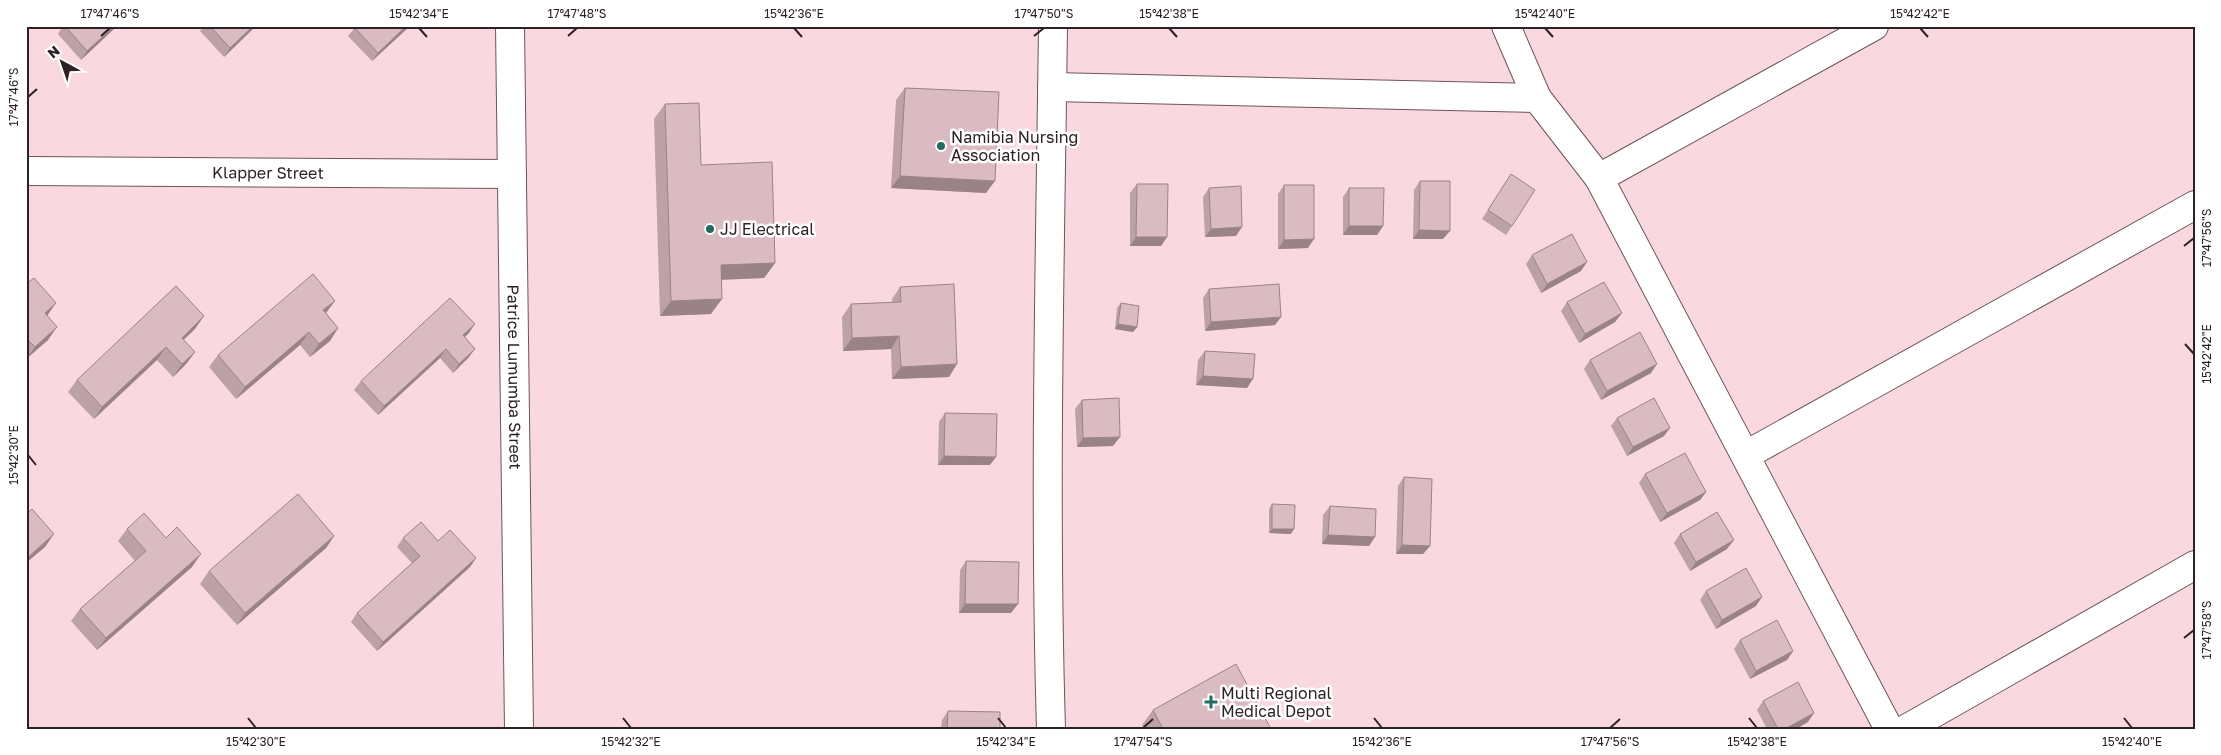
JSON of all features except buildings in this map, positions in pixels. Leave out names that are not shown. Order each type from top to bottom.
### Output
[{"type":"street","name":"Patrice Lumumba Street","points":[[510,26],[519,729]]},
{"type":"street","points":[[1051,729],[1048,614],[1047,360],[1053,26]]},
{"type":"street","points":[[1506,26],[1537,98],[1599,178],[1890,729]]},
{"type":"street","points":[[1599,178],[1874,26]]},
{"type":"street","points":[[1052,87],[1537,98]]},
{"type":"street","name":"Klapper Street","points":[[26,171],[512,174]]},
{"type":"street","points":[[1746,455],[2195,205]]},
{"type":"street","points":[[1906,729],[2195,565]]},
{"type":"place","name":"Namibia Nursing Association","points":[[941,146]]},
{"type":"place","name":"JJ Electrical","points":[[710,229]]},
{"type":"place","name":"Multi Regional Medical Depot","points":[[1211,702]]}]
